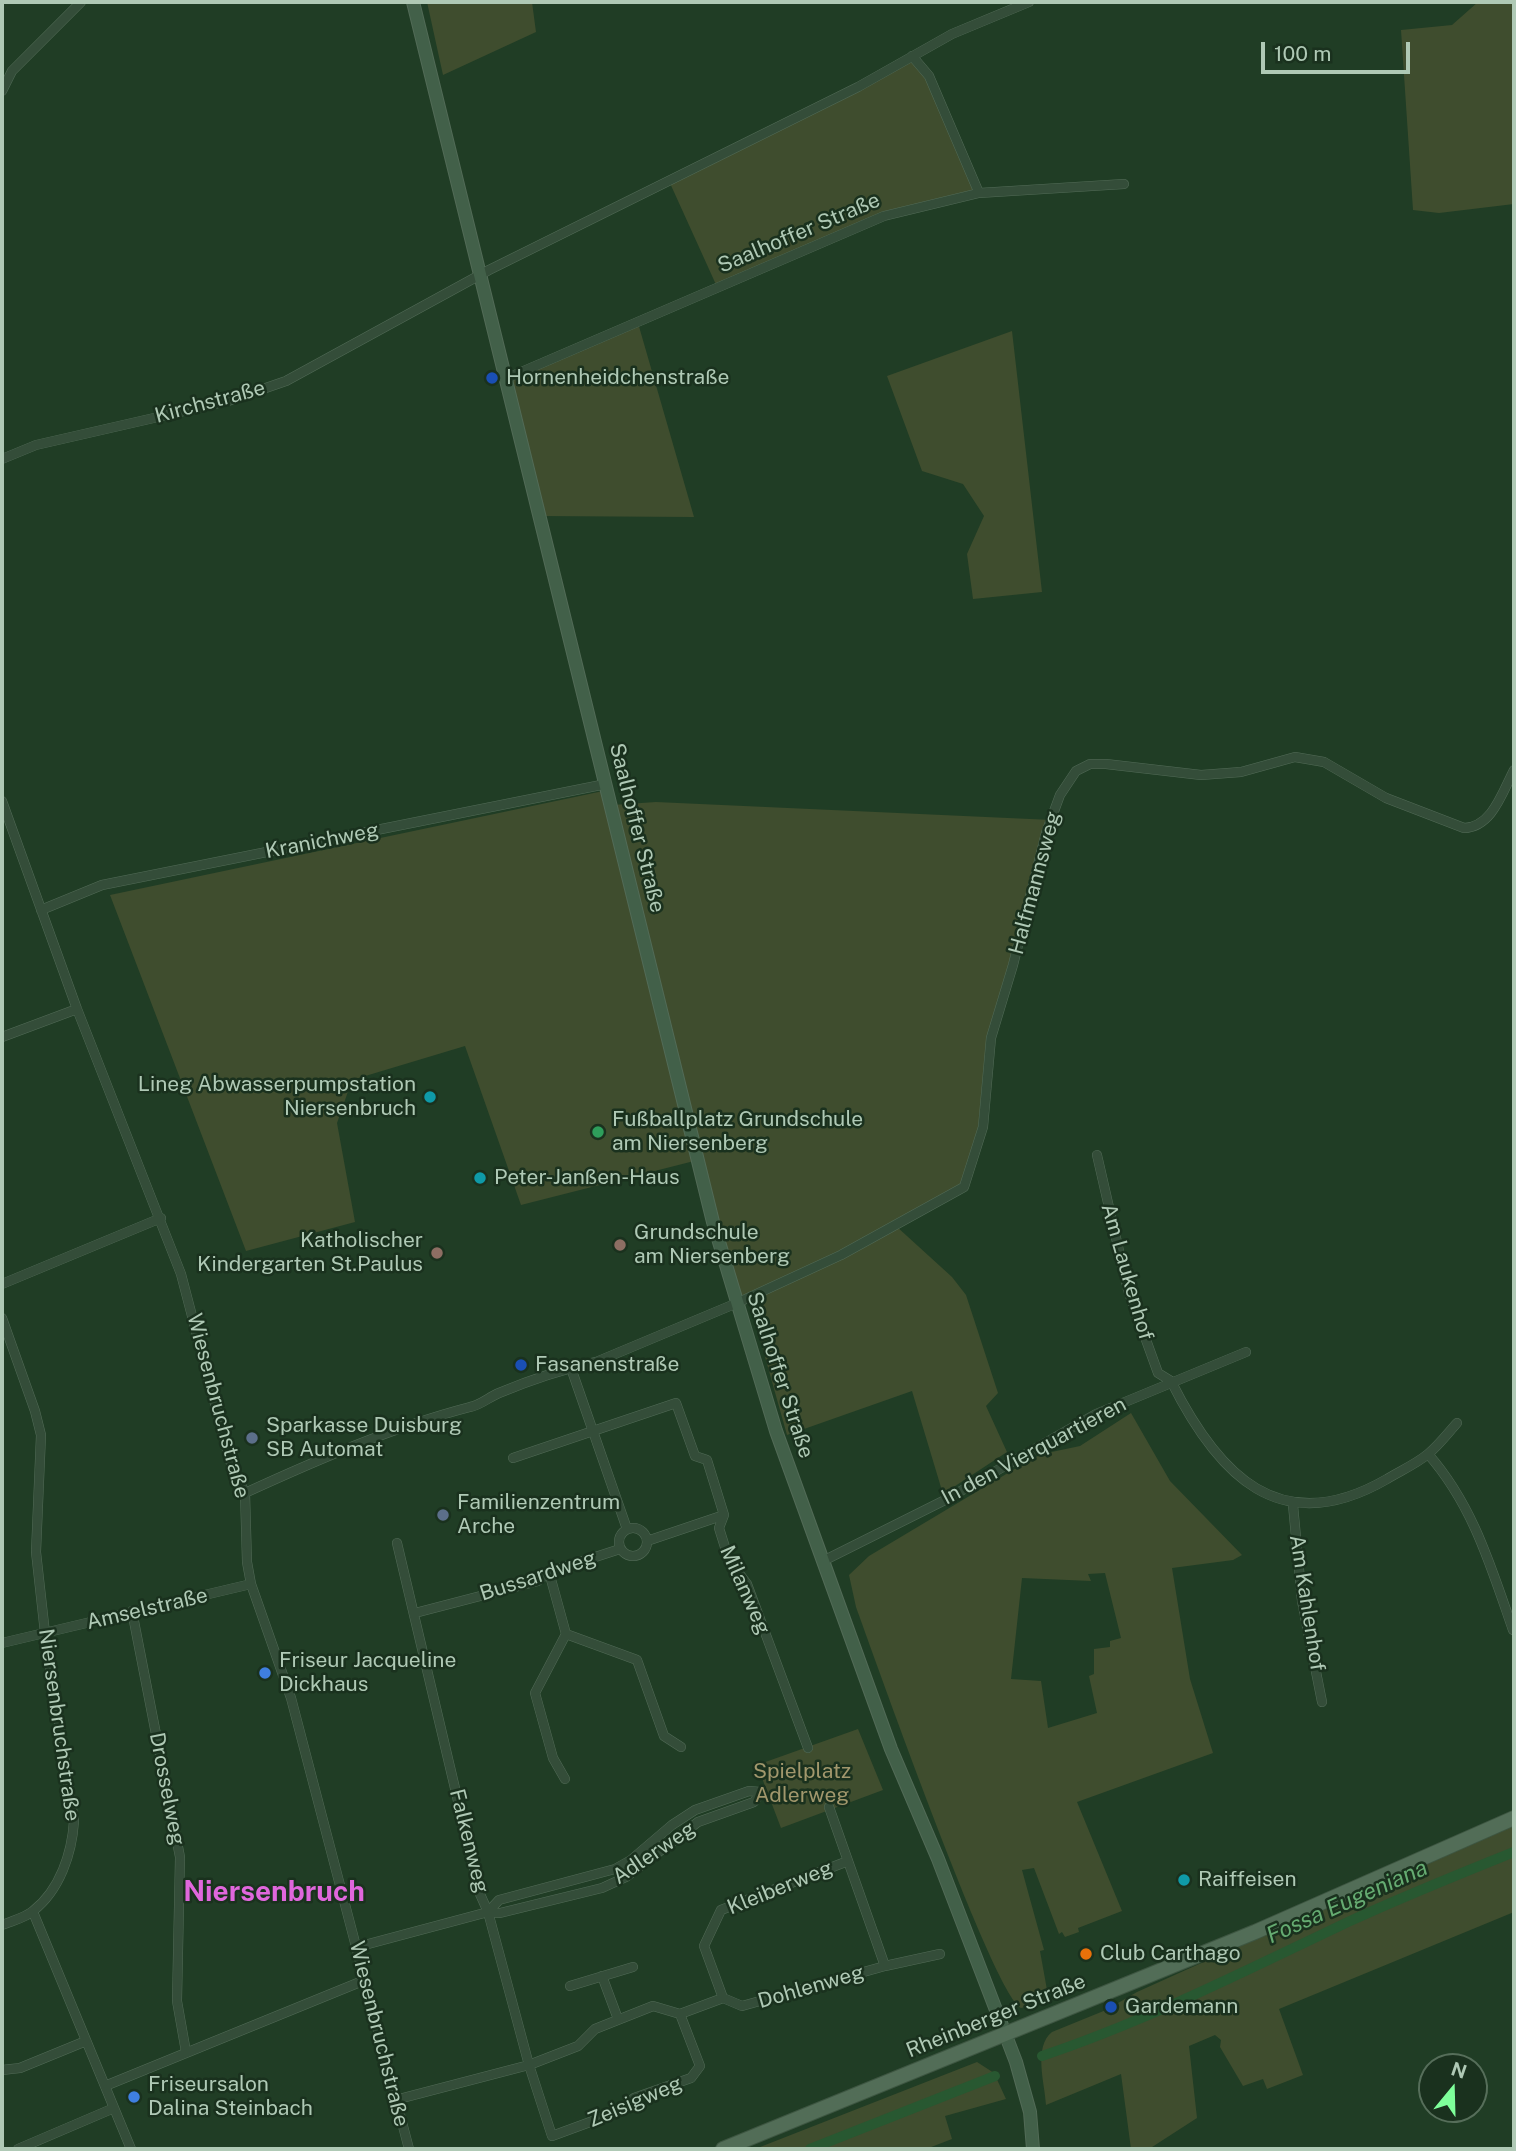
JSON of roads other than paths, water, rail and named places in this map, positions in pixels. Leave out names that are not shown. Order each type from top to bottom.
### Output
[{"type":"main road","name":"Saalhoffer Straße","points":[[413,2],[713,1222],[767,1407],[825,1560],[891,1749],[938,1859],[1006,2035],[1026,2096],[1033,2149]]},
{"type":"main road","name":"Rheinberger Straße","points":[[723,2149],[1282,1921],[1514,1818]]},
{"type":"street","points":[[2,91],[12,71],[81,2]]},
{"type":"street","points":[[480,276],[858,88],[952,34],[1029,2]]},
{"type":"street","points":[[912,55],[929,76],[979,193]]},
{"type":"street","name":"Saalhoffer Straße","points":[[505,379],[689,303],[835,235],[884,216],[979,193],[1124,184]]},
{"type":"street","name":"Kirchstraße","points":[[2,459],[36,445],[228,401],[286,381],[480,276]]},
{"type":"street","name":"Halfmannsweg","points":[[737,1303],[852,1249],[964,1187],[983,1127],[990,1038],[1013,965],[1046,833],[1060,795],[1076,771],[1090,764],[1106,764],[1201,775],[1241,772],[1296,757],[1324,762],[1386,798],[1464,828],[1477,828],[1487,819],[1514,771]]},
{"type":"street","name":"Kranichweg","points":[[41,910],[102,885],[606,784]]},
{"type":"street","name":"Wiesenbruchstraße","points":[[2,801],[77,1009],[181,1274],[230,1461],[244,1493],[251,1584],[291,1698],[408,2149]]},
{"type":"street","points":[[2,1037],[77,1009]]},
{"type":"street","name":"Am Laukenhof","points":[[1097,1156],[1128,1290],[1158,1373],[1171,1381],[1191,1422],[1218,1457],[1246,1481],[1273,1498],[1293,1504]]},
{"type":"street","points":[[2,1284],[161,1218]]},
{"type":"street","points":[[244,1493],[374,1438],[453,1410],[470,1407],[498,1393],[571,1367],[596,1362],[737,1303]]},
{"type":"street","name":"Niersenbruchstraße","points":[[2,1318],[41,1435],[36,1552],[45,1633],[75,1821],[73,1844],[65,1868],[33,1912]]},
{"type":"street","name":"In den Vierquartieren","points":[[825,1560],[944,1500],[1075,1425],[1171,1381],[1246,1352]]},
{"type":"street","points":[[571,1367],[627,1528]]},
{"type":"street","name":"Milanweg","points":[[593,1432],[676,1403],[695,1456],[707,1460],[724,1515],[719,1528],[729,1560],[747,1584],[807,1748]]},
{"type":"street","points":[[1293,1504],[1340,1499],[1367,1490],[1428,1454],[1457,1423]]},
{"type":"street","points":[[513,1458],[593,1432]]},
{"type":"street","points":[[1428,1454],[1449,1477],[1467,1508],[1513,1630]]},
{"type":"street","name":"Am Kahlenhof","points":[[1293,1504],[1302,1601],[1322,1702]]},
{"type":"street","points":[[647,1541],[724,1515]]},
{"type":"street","points":[[627,1528],[638,1529],[647,1541]]},
{"type":"street","points":[[627,1528],[619,1536],[620,1549],[627,1555],[638,1555],[644,1551],[647,1541]]},
{"type":"street","name":"Falkenweg","points":[[397,1543],[480,1894],[488,1912],[529,2065],[552,2136]]},
{"type":"street","name":"Bussardweg","points":[[415,1614],[538,1581],[549,1572],[620,1549]]},
{"type":"street","points":[[549,1572],[566,1634],[535,1693],[553,1758],[565,1779]]},
{"type":"street","name":"Amselstraße","points":[[2,1643],[251,1584]]},
{"type":"street","name":"Drosselweg","points":[[132,1611],[180,1857],[177,2001],[186,2052]]},
{"type":"street","points":[[566,1634],[637,1660],[664,1736],[681,1747]]},
{"type":"street","name":"Adlerweg","points":[[357,1947],[488,1912],[500,1913],[602,1888],[626,1877],[698,1822],[754,1802],[761,1792],[749,1791],[695,1810],[615,1869],[499,1899],[488,1912]]},
{"type":"street","name":"Dohlenweg","points":[[829,1807],[885,1966]]},
{"type":"street","name":"Kleiberweg","points":[[723,1998],[704,1946],[720,1910],[848,1861]]},
{"type":"street","points":[[2,1924],[33,1912],[131,2149]]},
{"type":"street","name":"Dohlenweg","points":[[395,2100],[529,2065],[578,2046],[595,2029],[653,2006],[680,2014],[723,1998],[742,2006],[885,1966],[940,1954]]},
{"type":"street","points":[[570,1986],[633,1967]]},
{"type":"street","points":[[602,1976],[618,2019]]},
{"type":"street","points":[[105,2086],[365,1980]]},
{"type":"street","name":"Zeisigweg","points":[[552,2136],[620,2111],[634,2098],[691,2078],[700,2066],[680,2014]]},
{"type":"street","points":[[2,2070],[20,2068],[86,2041]]},
{"type":"street","points":[[18,2149],[114,2108]]},
{"type":"waterway","name":"Fossa Eugeniana","points":[[1042,2056],[1121,2027],[1368,1913],[1514,1852]]},
{"type":"waterway","name":"Fossa Eugeniana","points":[[810,2149],[995,2076]]},
{"type":"place","name":"Hornenheidchenstraße","points":[[492,378]]},
{"type":"place","name":"Lineg Abwasserpumpstation Niersenbruch","points":[[430,1097]]},
{"type":"place","name":"Fußballplatz Grundschule am Niersenberg","points":[[598,1132]]},
{"type":"place","name":"Peter-Janßen-Haus","points":[[480,1178]]},
{"type":"place","name":"Grundschule am Niersenberg","points":[[620,1245]]},
{"type":"place","name":"Katholischer Kindergarten St.Paulus","points":[[437,1253]]},
{"type":"place","name":"Fasanenstraße","points":[[521,1365]]},
{"type":"place","name":"Sparkasse Duisburg SB Automat","points":[[252,1438]]},
{"type":"place","name":"Familienzentrum Arche","points":[[443,1515]]},
{"type":"place","name":"Friseur Jacqueline Dickhaus","points":[[265,1673]]},
{"type":"place","name":"Raiffeisen","points":[[1184,1880]]},
{"type":"place","name":"Club Carthago","points":[[1086,1954]]},
{"type":"place","name":"Gardemann","points":[[1111,2007]]},
{"type":"place","name":"Friseursalon Dalina Steinbach","points":[[134,2097]]},
{"type":"district","name":"Niersenbruch","points":[[274,1892]]},
{"type":"park label","name":"Spielplatz Adlerweg","points":[[802,1784]]}]
